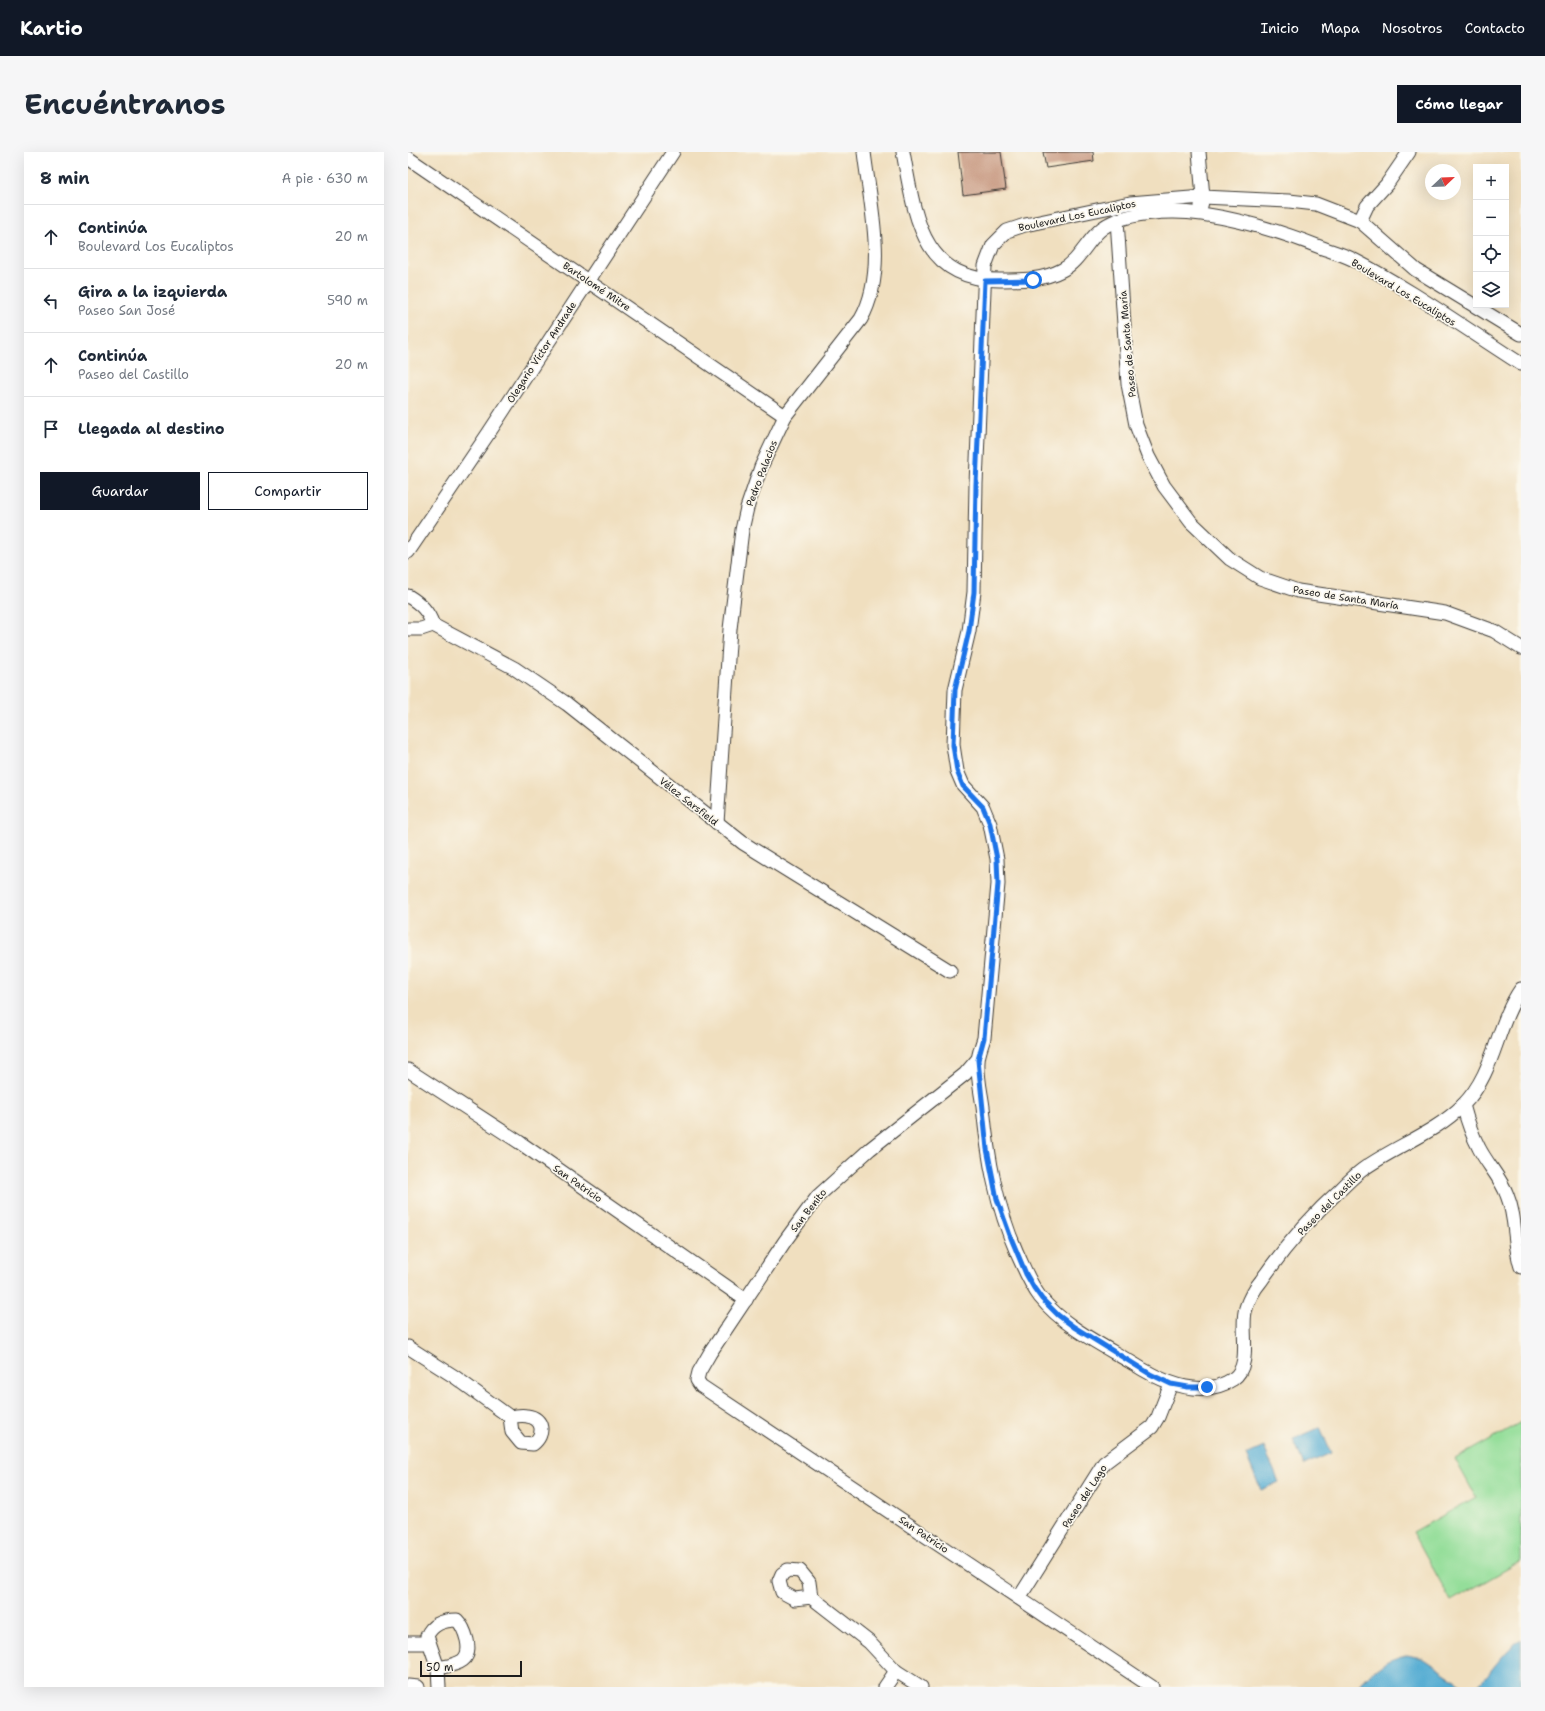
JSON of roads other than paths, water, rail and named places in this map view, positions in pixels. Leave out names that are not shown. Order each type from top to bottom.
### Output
[{"type":"street","name":"Olegario Víctor Andrade","points":[[408,552],[673,152]]},
{"type":"street","name":"Pedro Palacios","points":[[717,824],[730,629],[742,530],[761,467],[785,416],[861,319],[869,305],[875,279],[877,259],[864,152]]},
{"type":"street","points":[[903,152],[914,214],[923,236],[934,253],[951,268],[972,278],[985,281],[976,484],[974,592],[969,631],[955,690],[953,745],[957,771],[963,786],[983,807],[990,824],[997,859],[998,884],[984,1038],[978,1060]]},
{"type":"street","points":[[1199,152],[1203,197],[1200,214]]},
{"type":"street","points":[[1360,221],[1367,206],[1387,184],[1409,152]]},
{"type":"street","name":"Bartolomé Mitre","points":[[408,158],[785,416]]},
{"type":"street","name":"Boulevard Los Eucaliptos","points":[[1521,334],[1416,270],[1360,221],[1316,204],[1289,201],[1203,197],[1130,203],[1032,223],[1007,231],[993,245],[985,266],[985,281],[1033,280],[1049,276],[1065,269],[1099,231],[1117,220],[1153,213],[1200,214],[1262,227],[1351,258],[1521,364]]},
{"type":"street","name":"Paseo de Santa María","points":[[1117,220],[1128,384],[1136,425],[1148,456],[1164,486],[1191,522],[1230,559],[1260,578],[1298,591],[1445,613],[1494,631],[1521,648]]},
{"type":"street","points":[[408,596],[421,604],[430,615],[433,625],[422,629],[408,629]]},
{"type":"street","name":"Vélez Sarsfield","points":[[433,625],[514,668],[567,704],[717,824],[743,843],[950,971]]},
{"type":"street","name":"Paseo del Castillo","points":[[978,1060],[987,1149],[997,1199],[1026,1274],[1042,1299],[1058,1315],[1074,1327],[1150,1374],[1171,1384],[1188,1387],[1220,1385],[1239,1374],[1243,1365],[1244,1323],[1246,1309],[1259,1283],[1290,1242],[1313,1216],[1360,1171],[1441,1124],[1463,1105],[1476,1090],[1486,1072],[1504,1019],[1521,989]]},
{"type":"street","name":"San Benito","points":[[697,1380],[699,1372],[710,1353],[810,1206],[826,1187],[870,1149],[965,1074],[978,1060]]},
{"type":"street","name":"San Patricio","points":[[408,1070],[520,1142],[746,1300]]},
{"type":"street","points":[[1463,1105],[1479,1149],[1506,1193],[1511,1206],[1515,1221],[1517,1253],[1521,1267]]},
{"type":"street","points":[[408,1347],[455,1377],[510,1417]]},
{"type":"street","name":"San Patricio","points":[[697,1380],[700,1386],[1152,1687]]},
{"type":"street","name":"Paseo del Lago","points":[[1019,1598],[1104,1464],[1152,1427],[1158,1417],[1171,1384]]},
{"type":"street","points":[[811,1598],[864,1638],[896,1671],[921,1687]]},
{"type":"street","points":[[438,1668],[464,1660],[468,1655],[469,1650],[462,1624],[457,1620],[451,1620],[430,1628],[428,1640],[438,1668],[439,1687]]},
{"type":"street","points":[[408,1635],[428,1640]]},
{"type":"street","points":[[408,1643],[428,1640]]},
{"type":"street","points":[[885,1687],[896,1671]]},
{"type":"street","points":[[408,1686],[418,1687]]},
{"type":"water","points":[[1320,1427],[1331,1453],[1304,1465],[1293,1439]]},
{"type":"water","points":[[1264,1447],[1279,1482],[1261,1490],[1246,1455]]},
{"type":"water","points":[[1521,1639],[1521,1687],[1477,1687],[1503,1656]]},
{"type":"water","points":[[1406,1655],[1422,1658],[1465,1687],[1357,1687],[1385,1663]]}]
